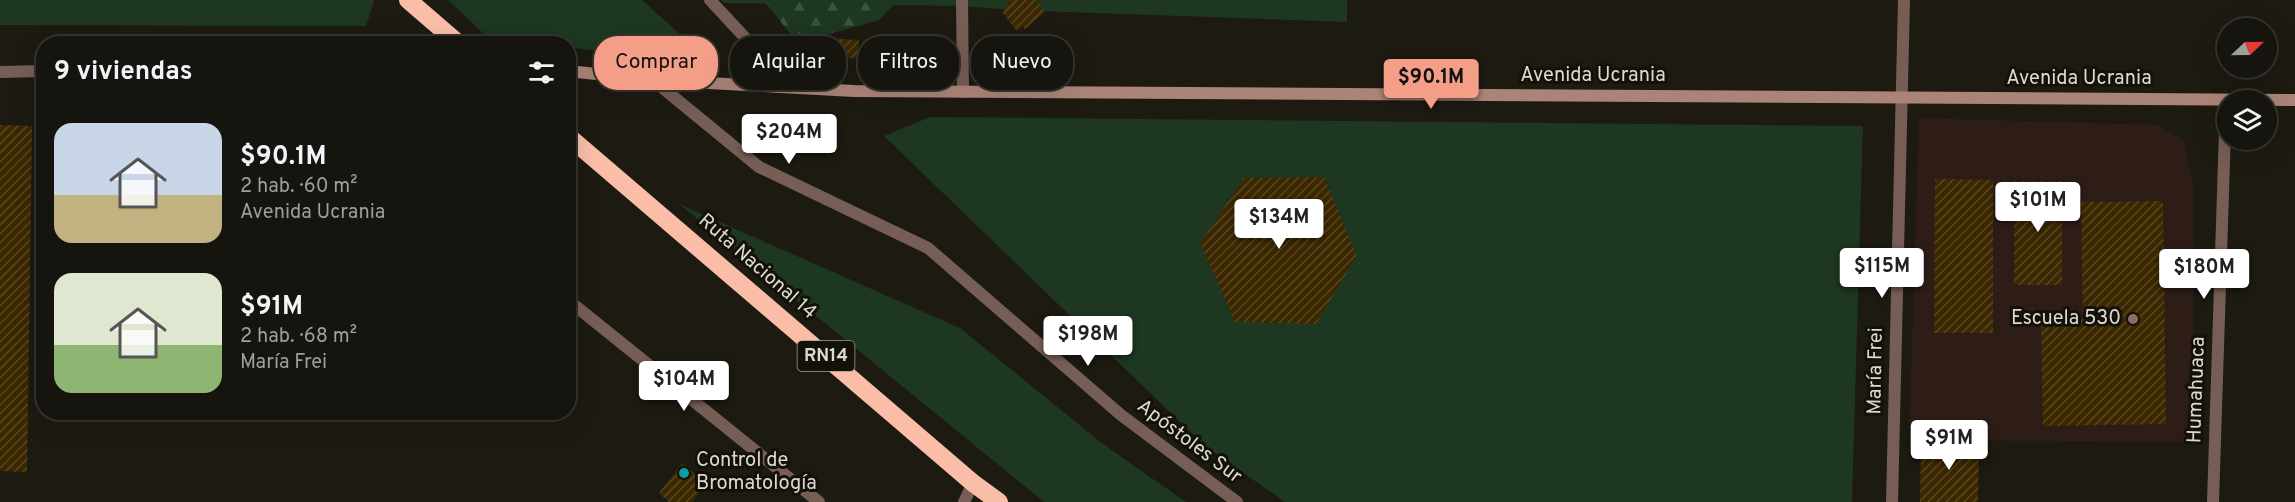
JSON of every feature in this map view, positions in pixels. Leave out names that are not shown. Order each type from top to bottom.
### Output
[{"type":"highway","points":[[408,0],[450,36]]},
{"type":"highway","name":"Ruta Nacional 14","points":[[576,143],[973,483],[999,502]]},
{"type":"main road","name":"Avenida Ucrania","points":[[576,72],[594,74]]},
{"type":"main road","name":"Avenida Ucrania","points":[[835,90],[2217,100]]},
{"type":"main road","name":"Avenida Ucrania","points":[[2277,100],[2295,100]]},
{"type":"street","points":[[710,0],[743,36]]},
{"type":"street","points":[[962,0],[963,92]]},
{"type":"street","name":"María Frei","points":[[1892,502],[1904,0]]},
{"type":"street","points":[[0,72],[36,71]]},
{"type":"street","name":"Apóstoles Sur","points":[[665,90],[759,167],[928,248],[1121,415],[1237,502]]},
{"type":"street","name":"Humahuaca","points":[[2213,502],[2224,150]]},
{"type":"street","points":[[576,306],[819,502]]},
{"type":"street","points":[[964,502],[973,483]]},
{"type":"shaded area","points":[[1919,118],[2159,125],[2184,141],[2193,186],[2194,442],[1909,440]]},
{"type":"green space","points":[[0,0],[374,1],[366,26],[0,25]]},
{"type":"green space","points":[[448,0],[642,0],[682,36],[594,36],[594,51],[576,48],[576,36],[485,35]]},
{"type":"green space","points":[[721,0],[1347,0],[1347,22],[1010,10],[962,6],[724,3]]},
{"type":"green space","points":[[764,0],[898,0],[879,20],[822,36],[792,36]]},
{"type":"green space","points":[[930,117],[1863,126],[1852,502],[1285,502],[1205,446],[884,136]]},
{"type":"green space","points":[[679,204],[960,328],[1103,444],[1186,502],[1044,502]]},
{"type":"building","points":[[1010,0],[1036,0],[1045,12],[1025,29],[1023,26],[1017,31],[1002,12],[1008,7],[1005,4]]},
{"type":"building","points":[[846,39],[858,40],[858,58],[846,58]]},
{"type":"building","points":[[0,125],[32,126],[27,472],[0,471]]},
{"type":"building","points":[[1324,177],[1357,256],[1316,324],[1235,322],[1200,243],[1244,178]]},
{"type":"building","points":[[1935,179],[1993,180],[1993,333],[1934,333]]},
{"type":"building","points":[[2014,181],[2062,181],[2062,285],[2014,285]]},
{"type":"building","points":[[2163,201],[2166,424],[2043,426],[2041,320],[2083,319],[2081,202]]},
{"type":"building","points":[[1921,440],[1979,441],[1978,502],[1920,502]]},
{"type":"building","name":"Control de Bromatología","points":[[682,463],[707,483],[692,502],[669,502],[659,493]]},
{"type":"place","name":"Escuela 530","points":[[2133,319]]},
{"type":"place","name":"Control de Bromatología","points":[[684,473]]}]
